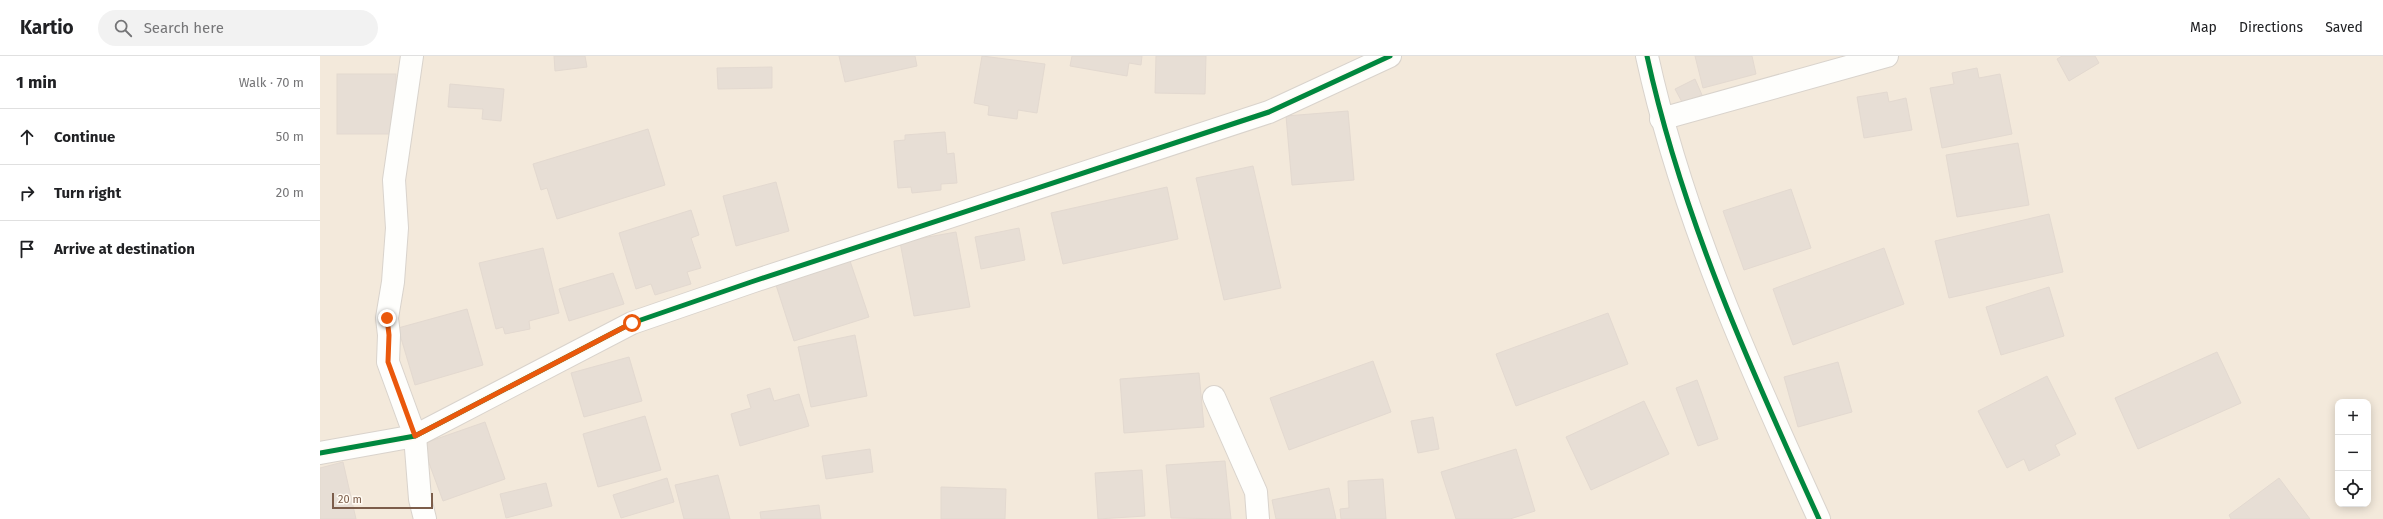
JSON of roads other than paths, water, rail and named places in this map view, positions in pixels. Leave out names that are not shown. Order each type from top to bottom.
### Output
[{"type":"street","points":[[412,56],[394,180],[396,228],[393,282],[387,318],[389,335],[388,362],[415,436],[420,499],[425,519]]},
{"type":"street","points":[[320,453],[364,443],[415,436],[632,323],[750,282],[1270,112],[1390,56]]},
{"type":"street","points":[[1647,56],[1660,118],[1704,249],[1775,423],[1819,519]]},
{"type":"street","points":[[1660,118],[1887,56]]},
{"type":"street","points":[[1214,397],[1256,492],[1258,519]]}]
